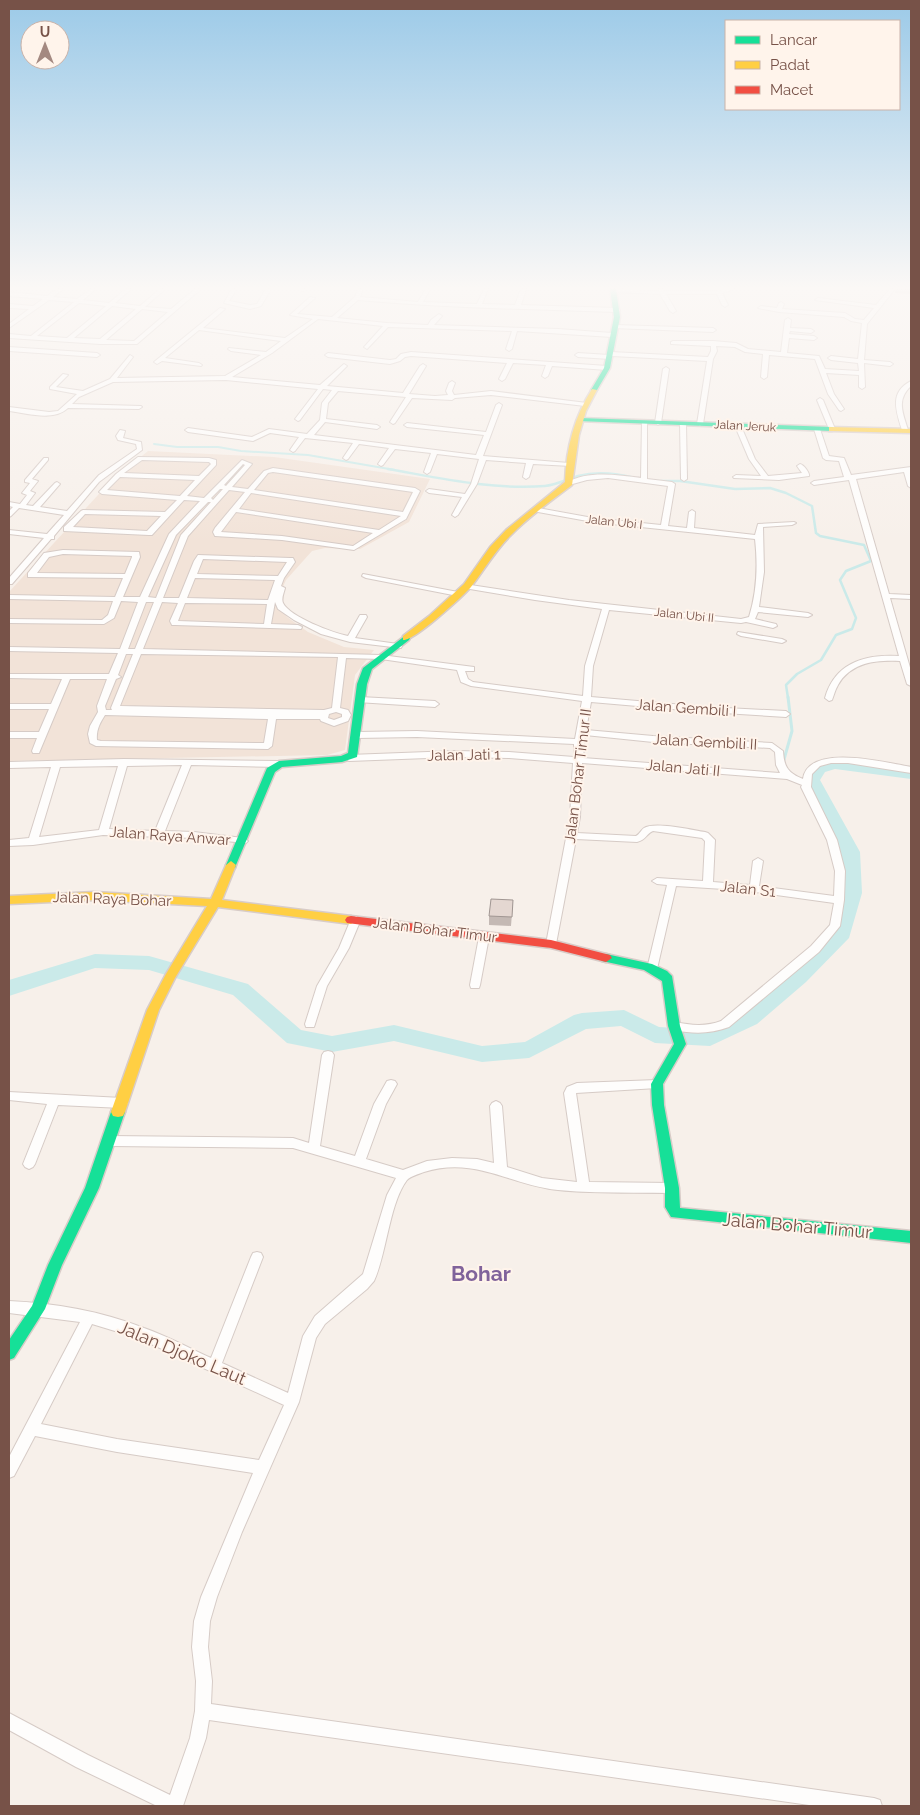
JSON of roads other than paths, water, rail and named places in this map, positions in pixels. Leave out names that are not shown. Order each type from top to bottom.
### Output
[{"type":"street","points":[[112,380],[117,374]]},
{"type":"street","points":[[226,378],[233,374]]},
{"type":"street","points":[[298,419],[322,387],[336,374]]},
{"type":"street","points":[[394,422],[419,374]]},
{"type":"street","points":[[502,379],[504,374]]},
{"type":"street","points":[[9,765],[124,762],[279,764],[349,758],[355,751],[357,735],[353,715],[360,700],[362,684],[368,668],[398,646],[467,586],[493,548],[509,532],[538,510],[569,475],[585,404],[602,374]]},
{"type":"street","points":[[658,423],[665,374]]},
{"type":"street","points":[[700,424],[708,374]]},
{"type":"street","points":[[822,374],[831,394],[841,410]]},
{"type":"street","points":[[862,374],[862,387]]},
{"type":"street","points":[[65,375],[52,388],[83,393]]},
{"type":"street","points":[[9,409],[56,413],[68,406],[77,396],[112,380],[226,378],[408,396],[435,401],[476,393],[491,393],[585,404]]},
{"type":"street","points":[[452,383],[449,391],[452,398]]},
{"type":"street","points":[[908,430],[898,406],[902,391],[911,383]]},
{"type":"street","points":[[293,450],[322,417],[325,404],[336,389]]},
{"type":"street","points":[[820,400],[832,429]]},
{"type":"street","points":[[455,515],[474,484],[488,434],[499,405]]},
{"type":"street","points":[[68,406],[139,407]]},
{"type":"street","points":[[322,417],[378,427]]},
{"type":"street","name":"Jalan Jeruk","points":[[580,420],[817,429],[908,430]]},
{"type":"street","points":[[644,423],[644,479]]},
{"type":"street","points":[[683,424],[684,479]]},
{"type":"street","points":[[407,425],[488,434]]},
{"type":"street","points":[[738,426],[754,462],[766,478]]},
{"type":"street","points":[[817,429],[826,458],[842,458],[850,477],[887,596],[911,684]]},
{"type":"street","points":[[188,430],[253,439],[269,431],[307,435],[481,458],[530,462],[569,475],[608,476],[672,484],[664,527]]},
{"type":"street","points":[[9,582],[51,537],[98,480],[122,465],[140,447],[136,442],[120,439],[119,436],[122,432]]},
{"type":"street","points":[[346,458],[357,442]]},
{"type":"street","points":[[382,464],[394,446]]},
{"type":"street","points":[[427,472],[435,452]]},
{"type":"street","points":[[166,514],[83,512],[67,529],[147,533],[166,514],[183,496],[200,478],[214,464],[214,461],[140,458],[118,475],[102,492],[183,496],[215,501]]},
{"type":"street","points":[[9,515],[32,493],[25,492],[35,481],[28,481],[46,459]]},
{"type":"street","points":[[526,477],[530,462]]},
{"type":"street","points":[[736,477],[766,478],[807,475],[800,466]]},
{"type":"street","points":[[814,483],[909,469],[911,486]]},
{"type":"street","points":[[273,470],[417,491],[417,495],[400,522],[378,532],[354,548],[282,538],[218,534],[219,528],[234,510],[266,472],[273,470]]},
{"type":"street","points":[[118,475],[200,478]]},
{"type":"street","points":[[35,508],[57,484]]},
{"type":"street","points":[[190,713],[116,708],[126,677],[185,535],[215,501],[222,488]]},
{"type":"street","points":[[272,715],[268,746],[99,744],[93,741],[92,734],[102,712],[101,706],[143,600],[173,534],[205,499],[222,488],[406,515]]},
{"type":"street","points":[[430,491],[467,496]]},
{"type":"street","points":[[9,504],[70,514]]},
{"type":"street","points":[[234,510],[378,532]]},
{"type":"street","name":"Jalan Ubi I","points":[[538,510],[593,520],[690,530]]},
{"type":"street","points":[[692,512],[690,530],[758,537]]},
{"type":"street","points":[[782,641],[741,637],[745,620],[752,618],[755,610],[761,580],[758,537],[760,525],[792,523]]},
{"type":"street","points":[[9,532],[51,537]]},
{"type":"street","points":[[173,534],[185,535]]},
{"type":"street","points":[[9,621],[104,622],[110,616],[117,599],[128,576],[136,557],[134,554],[53,553],[44,557],[31,574],[128,576]]},
{"type":"street","points":[[267,626],[270,602],[291,562],[287,558],[204,556],[198,561],[174,621],[179,624],[298,627]]},
{"type":"street","points":[[159,566],[173,566]]},
{"type":"street","points":[[192,576],[281,582]]},
{"type":"street","points":[[366,576],[458,594]]},
{"type":"street","points":[[281,582],[278,600],[281,608],[320,632],[350,640],[398,646]]},
{"type":"street","name":"Jalan Ubi II","points":[[467,586],[545,600],[745,620],[773,626]]},
{"type":"street","points":[[887,596],[911,597]]},
{"type":"street","points":[[9,598],[270,602]]},
{"type":"street","name":"Jalan Bohar Timur II","points":[[551,944],[572,836],[580,737],[587,699],[590,666],[606,607]]},
{"type":"street","points":[[755,610],[808,615]]},
{"type":"street","points":[[350,640],[363,617]]},
{"type":"street","points":[[9,649],[342,655],[381,657],[472,669]]},
{"type":"street","points":[[336,709],[342,655]]},
{"type":"street","points":[[828,698],[830,688],[837,678],[862,661],[876,658],[904,659]]},
{"type":"street","name":"Jalan Gembili I","points":[[460,667],[464,680],[470,684],[587,699],[696,710],[786,714]]},
{"type":"street","points":[[9,676],[126,677]]},
{"type":"street","points":[[36,751],[67,676]]},
{"type":"street","points":[[360,700],[435,704]]},
{"type":"street","points":[[9,706],[55,707]]},
{"type":"street","points":[[102,712],[324,715],[336,709],[353,715]]},
{"type":"street","points":[[324,715],[326,721],[334,723],[353,715]]},
{"type":"street","points":[[357,735],[417,734],[580,737]]},
{"type":"street","points":[[9,735],[43,735]]},
{"type":"street","name":"Jalan Gembili II","points":[[580,737],[772,746],[779,751],[780,767],[787,776]]},
{"type":"street","name":"Jalan Jati 1","points":[[349,758],[454,754],[508,755],[579,760]]},
{"type":"street","points":[[806,780],[817,765],[836,758],[911,770]]},
{"type":"street","name":"Jalan Jati II","points":[[579,760],[787,776]]},
{"type":"street","points":[[103,832],[124,762]]},
{"type":"street","points":[[158,833],[188,762]]},
{"type":"street","points":[[33,842],[58,764]]},
{"type":"street","points":[[9,1353],[38,1309],[55,1265],[92,1188],[153,1010],[170,977],[215,903],[243,841],[271,770],[279,764]]},
{"type":"street","points":[[787,776],[806,780]]},
{"type":"street","points":[[675,1028],[704,1030],[714,1029],[725,1024],[798,964],[827,937],[835,926],[840,900],[840,871],[837,855],[832,840],[818,814],[806,780]]},
{"type":"street","points":[[572,836],[638,839],[644,836],[647,830],[653,828],[705,835],[710,840],[708,885]]},
{"type":"street","name":"Jalan Raya Anwar","points":[[9,843],[33,842],[55,836],[103,832],[158,833],[243,841]]},
{"type":"street","points":[[754,889],[758,861]]},
{"type":"street","name":"Jalan S1","points":[[657,881],[754,889],[840,900]]},
{"type":"street","points":[[109,1141],[292,1143],[404,1175],[436,1164],[475,1164],[501,1170],[540,1183],[672,1188],[656,1084],[680,1044],[675,1028],[668,979],[663,973],[652,969],[672,883]]},
{"type":"street","name":"Jalan Raya Bohar","points":[[9,900],[95,896],[215,903]]},
{"type":"street","name":"Jalan Bohar Timur","points":[[215,903],[551,944],[652,969]]},
{"type":"street","points":[[310,1024],[322,986],[344,948],[356,919]]},
{"type":"street","points":[[475,985],[484,937]]},
{"type":"street","points":[[314,1148],[328,1055]]},
{"type":"street","points":[[358,1161],[380,1104],[391,1084]]},
{"type":"street","points":[[584,1186],[575,1135],[571,1090],[578,1087],[656,1084]]},
{"type":"street","points":[[9,1096],[122,1103]]},
{"type":"street","points":[[29,1164],[54,1100]]},
{"type":"street","points":[[496,1106],[501,1170]]},
{"type":"street","points":[[9,1721],[82,1761],[175,1806],[198,1738],[203,1710],[204,1681],[200,1647],[202,1621],[209,1597],[225,1554],[292,1402],[304,1354],[314,1328],[332,1309],[362,1285],[371,1273],[393,1195],[404,1175]]},
{"type":"street","name":"Jalan Bohar Timur","points":[[672,1188],[673,1209],[682,1215],[911,1237]]},
{"type":"street","points":[[215,1365],[257,1257]]},
{"type":"street","name":"Jalan Djoko Laut","points":[[9,1307],[38,1309],[89,1317],[142,1333],[292,1402]]},
{"type":"street","points":[[9,1471],[89,1317]]},
{"type":"street","points":[[31,1428],[81,1441],[198,1456],[263,1468]]},
{"type":"street","points":[[203,1710],[874,1806]]},
{"type":"waterway","points":[[154,444],[177,447],[218,447],[241,451],[308,455],[395,470]]},
{"type":"waterway","points":[[388,469],[486,485],[525,487],[549,485],[578,476],[599,473],[635,478]]},
{"type":"waterway","points":[[661,481],[680,481],[735,489],[770,488],[786,493],[812,506],[816,533],[820,536],[864,545],[871,561],[846,571],[840,580],[856,618],[852,629],[836,635],[821,660],[797,674],[786,685],[788,698]]},
{"type":"waterway","points":[[783,763],[792,731],[788,697]]},
{"type":"waterway","points":[[9,988],[95,961],[149,963],[240,989],[295,1037],[332,1044],[394,1033],[482,1054],[529,1050],[582,1021],[624,1018],[655,1035],[710,1038],[749,1018],[799,977],[839,938],[852,893],[850,852],[811,780],[819,768],[834,763],[911,774]]},
{"type":"district","name":"Bohar","points":[[481,1274]]}]
